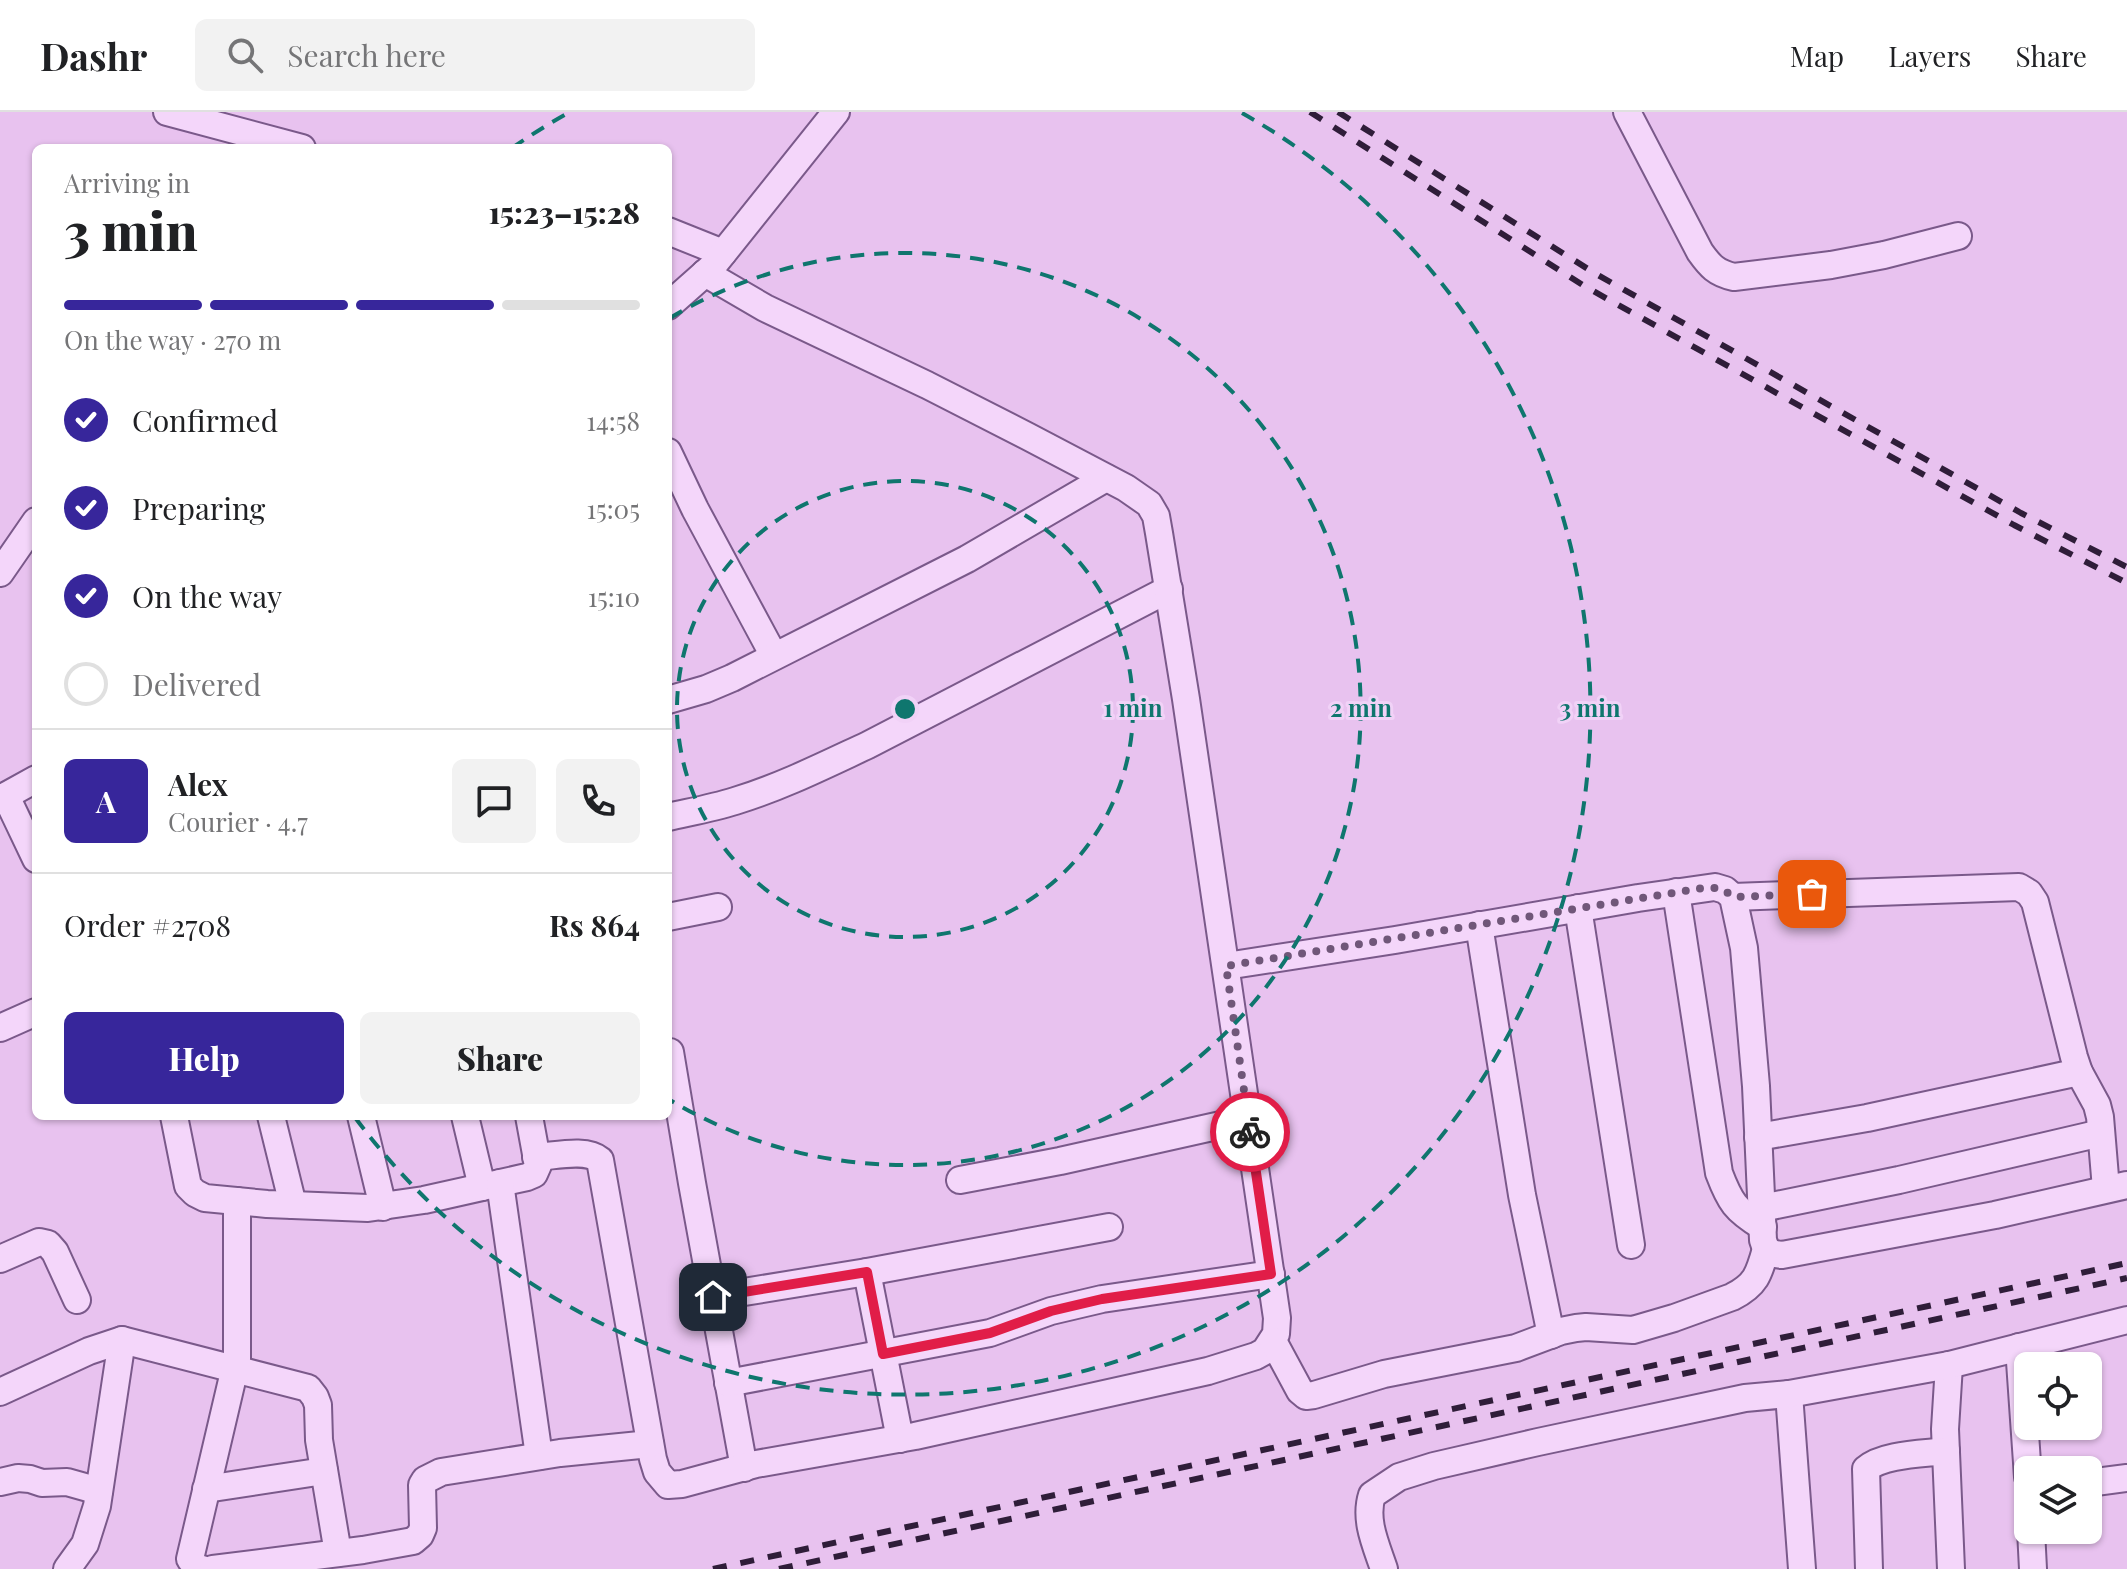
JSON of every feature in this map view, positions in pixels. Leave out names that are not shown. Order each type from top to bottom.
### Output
[{"type":"street","points":[[167,112],[287,144]]},
{"type":"street","points":[[672,302],[723,253],[836,112]]},
{"type":"street","points":[[1627,112],[1700,252],[1713,270],[1723,274],[1734,277],[1831,265],[1958,236]]},
{"type":"street","points":[[672,233],[723,253]]},
{"type":"street","points":[[536,1157],[584,1153],[600,1160],[650,1444],[657,1472],[668,1485],[900,1439],[1208,1371],[1256,1356],[1265,1351],[1276,1334],[1271,1274],[1169,589],[1157,524],[1149,504],[1142,497],[927,385],[765,308],[705,273]]},
{"type":"street","points":[[672,460],[774,656]]},
{"type":"street","points":[[672,699],[706,689],[967,559],[1106,478]]},
{"type":"street","points":[[0,573],[32,527]]},
{"type":"street","points":[[672,816],[767,790],[841,758],[1169,589]]},
{"type":"street","points":[[32,781],[3,798],[32,852]]},
{"type":"street","points":[[1226,966],[1715,887],[1733,897],[1744,948],[1763,1228],[1758,1276],[1745,1291],[1633,1330],[1586,1327],[1561,1331],[1516,1348],[1384,1374],[1306,1396],[1291,1377],[1273,1341]]},
{"type":"street","points":[[1676,892],[1719,1173],[1734,1205],[1763,1228],[1773,1254],[1847,1244],[2117,1187],[2101,1133],[2097,1105],[2079,1072],[2035,902],[2029,893],[2019,887],[1733,897]]},
{"type":"street","points":[[672,916],[718,907]]},
{"type":"street","points":[[1578,908],[1631,1245]]},
{"type":"street","points":[[1479,925],[1522,1195],[1551,1335]]},
{"type":"street","points":[[0,1028],[32,1014]]},
{"type":"street","points":[[672,1063],[744,1468]]},
{"type":"street","points":[[1758,1137],[1867,1118],[2079,1072]]},
{"type":"street","points":[[960,1180],[1248,1119]]},
{"type":"street","points":[[175,1120],[188,1186],[205,1198],[293,1205],[383,1207],[534,1174],[538,1165],[530,1120]]},
{"type":"street","points":[[272,1120],[293,1205]]},
{"type":"street","points":[[362,1120],[383,1207]]},
{"type":"street","points":[[467,1120],[491,1185],[539,1456]]},
{"type":"street","points":[[1763,1228],[1899,1180],[2101,1133]]},
{"type":"street","points":[[202,1569],[197,1568],[190,1559],[235,1370],[237,1201]]},
{"type":"street","points":[[713,1297],[1109,1227]]},
{"type":"street","points":[[0,1259],[39,1242],[48,1244],[55,1252],[77,1300]]},
{"type":"street","points":[[867,1272],[900,1439]]},
{"type":"street","points":[[728,1383],[990,1333],[1051,1311],[1090,1302],[1271,1274]]},
{"type":"street","points":[[1384,1569],[1368,1507],[1372,1495],[1399,1477],[1434,1466],[1684,1410],[1949,1365],[2127,1320]]},
{"type":"street","points":[[0,1392],[89,1351],[122,1340],[308,1388],[318,1405],[319,1440],[338,1553]]},
{"type":"street","points":[[67,1569],[85,1544],[97,1506],[122,1340]]},
{"type":"street","points":[[2019,1347],[2027,1456]]},
{"type":"street","points":[[1949,1365],[1945,1429],[1951,1569]]},
{"type":"street","points":[[1789,1394],[1802,1569]]},
{"type":"street","points":[[213,1569],[413,1541],[423,1528],[422,1485],[433,1476],[454,1469],[650,1444]]},
{"type":"street","points":[[1869,1569],[1866,1469],[1883,1460],[1946,1451]]},
{"type":"street","points":[[206,1489],[324,1471]]},
{"type":"street","points":[[0,1482],[18,1478],[42,1483],[67,1482],[99,1491]]},
{"type":"street","points":[[2102,1481],[2127,1478]]},
{"type":"street","points":[[2032,1544],[2033,1569]]},
{"type":"railway","points":[[1310,112],[1586,287],[2014,525],[2127,583]]},
{"type":"railway","points":[[1338,112],[1596,274],[2021,513],[2127,567]]},
{"type":"railway","points":[[713,1569],[2127,1263]]},
{"type":"railway","points":[[779,1569],[2127,1278]]},
{"type":"way so far","points":[[1250,1132],[1226,966],[1703,888],[1725,890],[1733,897],[1812,894]]},
{"type":"route","points":[[713,1297],[867,1272],[883,1354],[990,1333],[1051,1311],[1102,1299],[1271,1274],[1250,1132]]}]
